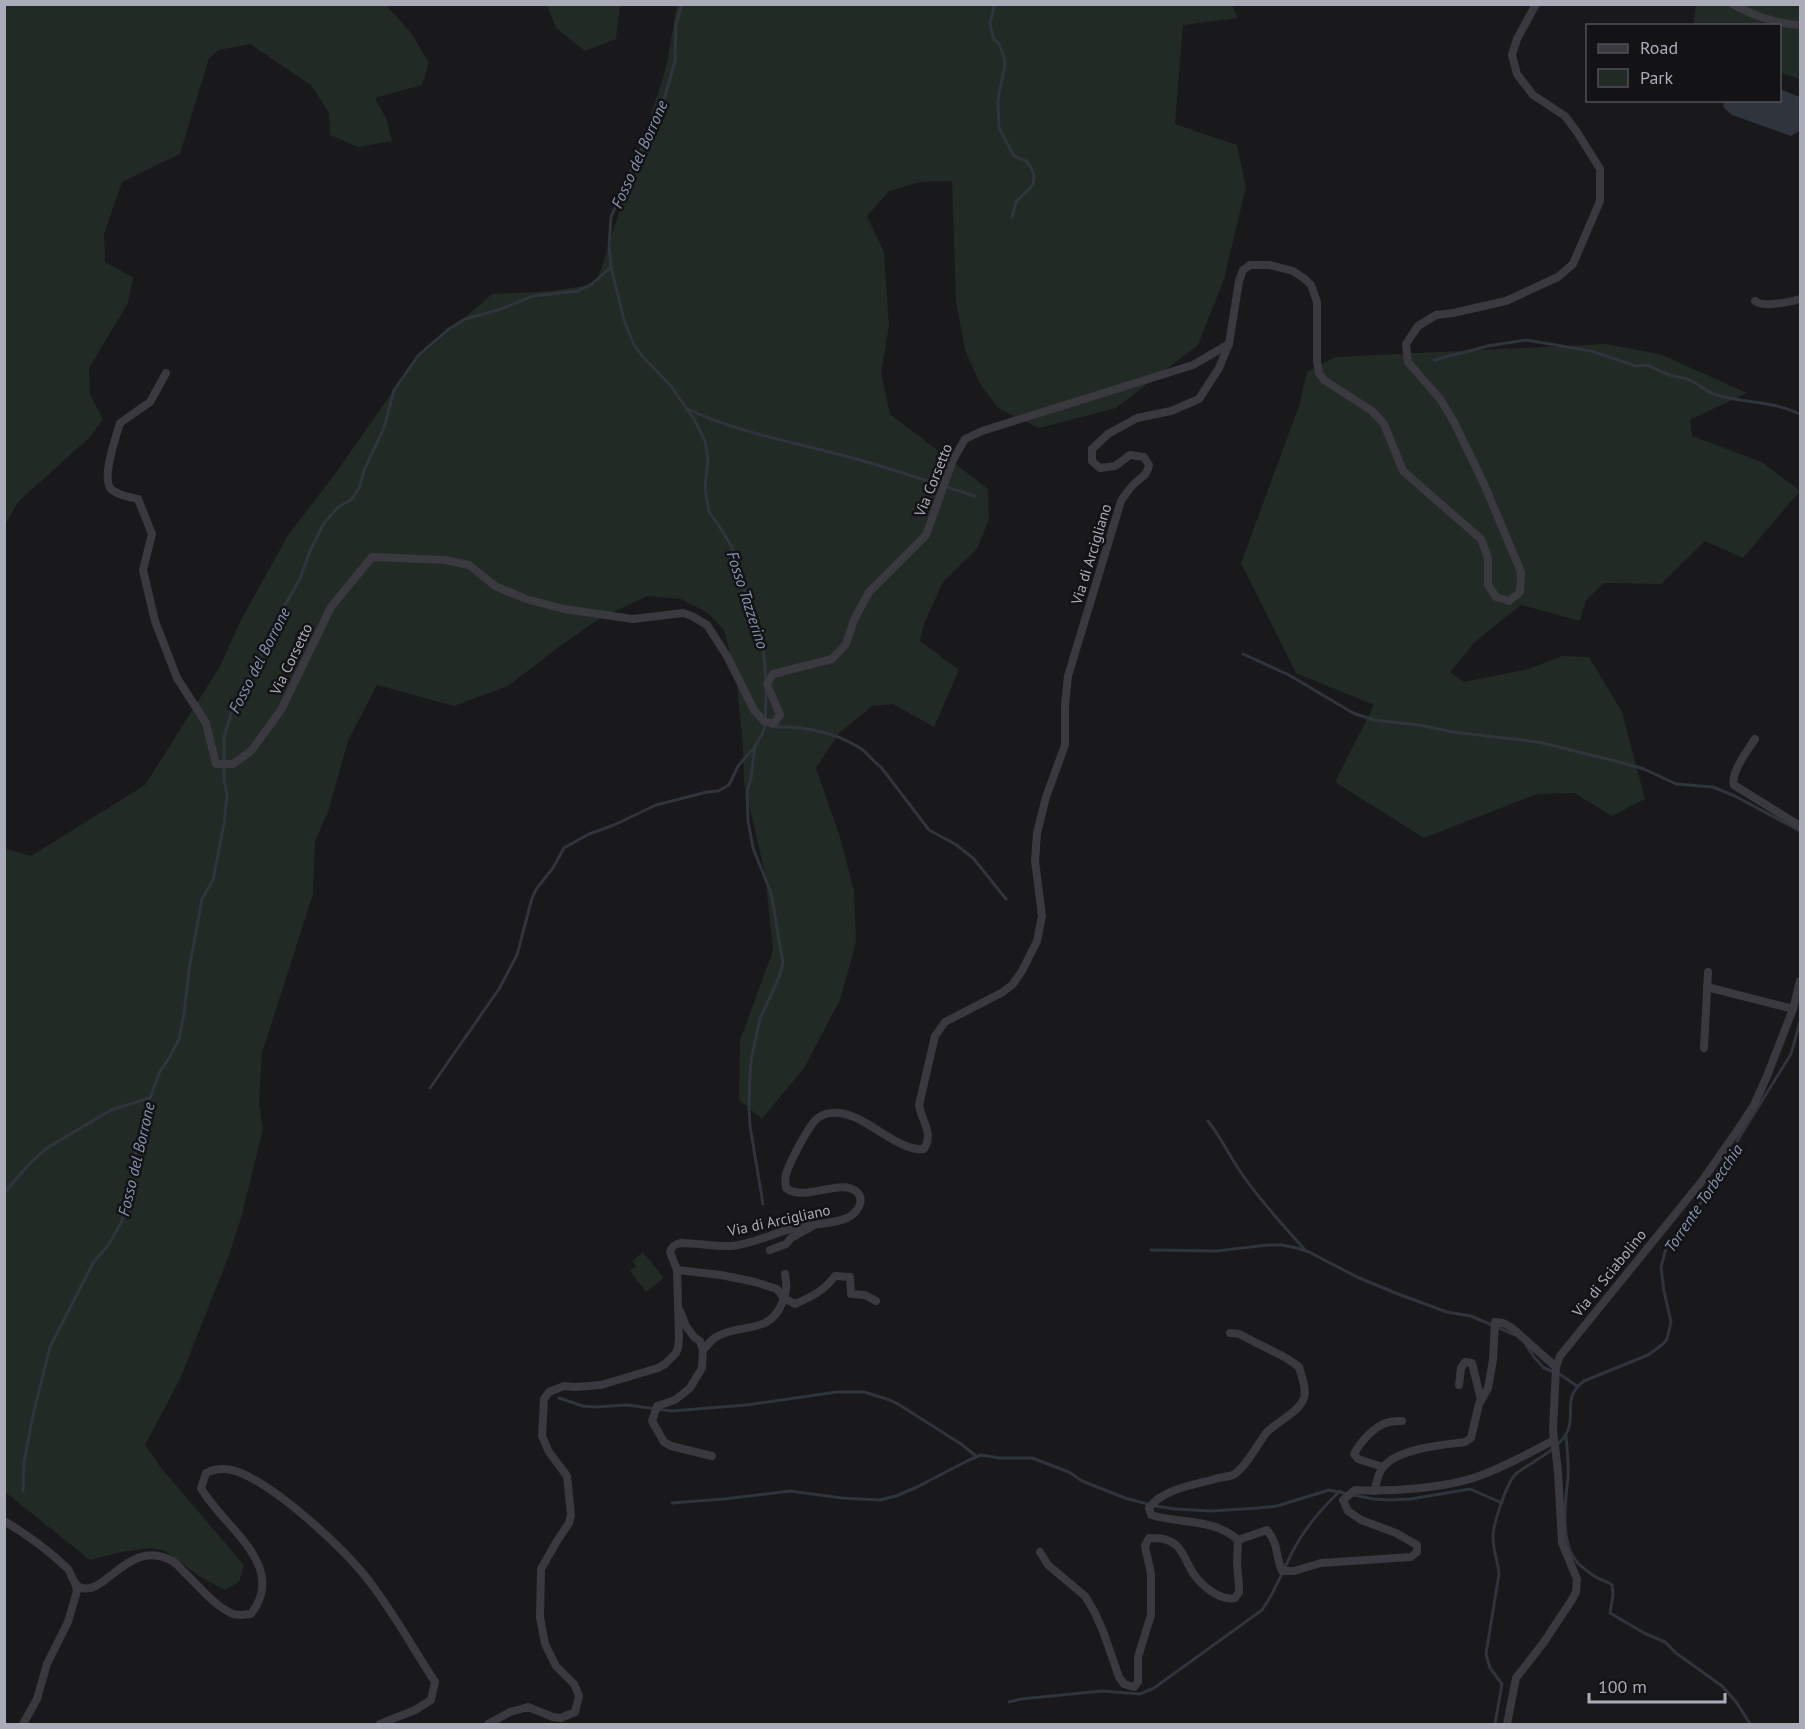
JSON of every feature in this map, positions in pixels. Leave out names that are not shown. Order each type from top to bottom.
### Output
[{"type":"street","name":"Via di Arcigliano","points":[[677,1270],[670,1252],[675,1244],[735,1245],[794,1228],[847,1218],[855,1211],[861,1201],[857,1192],[848,1188],[798,1193],[786,1188],[786,1173],[811,1125],[819,1117],[841,1113],[863,1121],[911,1149],[924,1149],[928,1142],[929,1135],[919,1105],[935,1036],[945,1022],[1003,992],[1013,984],[1037,941],[1042,916],[1035,861],[1036,846],[1044,803],[1066,741],[1065,705],[1068,676],[1122,501],[1133,485],[1143,478],[1149,465],[1144,457],[1130,455],[1116,466],[1100,468],[1092,461],[1092,449],[1108,434],[1137,418],[1171,411],[1199,399],[1220,368],[1229,344],[1239,281],[1243,270],[1250,265],[1270,265],[1293,271],[1311,285],[1317,302],[1319,374],[1324,380],[1372,411],[1384,424],[1403,471],[1480,539],[1488,558],[1488,585],[1496,597],[1509,601],[1520,592],[1521,572],[1484,484],[1454,422],[1440,399],[1408,362],[1406,344],[1418,326],[1436,315],[1506,301],[1558,277],[1573,264],[1600,201],[1600,169],[1577,132],[1565,116],[1533,95],[1517,74],[1512,55],[1517,39],[1536,4]]},
{"type":"street","points":[[1732,4],[1749,13],[1792,25],[1800,25]]},
{"type":"street","points":[[1755,301],[1760,304],[1800,299]]},
{"type":"street","name":"Via Corsetto","points":[[166,373],[150,402],[120,423],[106,478],[111,488],[122,495],[138,499],[152,534],[143,570],[154,621],[177,678],[206,723],[216,764],[233,764],[250,751],[281,710],[331,607],[372,557],[445,560],[469,565],[495,586],[526,599],[564,609],[633,619],[683,613],[692,616],[706,625],[727,656],[754,710],[767,722],[773,724],[780,715],[767,684],[773,674],[832,659],[846,644],[854,620],[869,592],[927,535],[953,460],[965,440],[982,431],[1193,365],[1229,344]]},
{"type":"street","points":[[1755,739],[1733,777],[1734,785],[1800,826]]},
{"type":"street","points":[[1704,1048],[1708,972]]},
{"type":"street","name":"Via di Sciabolino","points":[[1508,1725],[1516,1678],[1544,1642],[1576,1592],[1577,1580],[1562,1543],[1554,1440],[1556,1367],[1564,1349],[1702,1181],[1754,1105],[1792,1009],[1800,981]]},
{"type":"street","points":[[1707,987],[1792,1009]]},
{"type":"street","points":[[770,1250],[786,1244],[791,1238],[816,1224]]},
{"type":"street","points":[[488,1725],[510,1712],[528,1707],[561,1718],[575,1712],[579,1696],[574,1684],[556,1666],[545,1644],[540,1617],[541,1569],[569,1523],[571,1515],[567,1476],[545,1445],[542,1436],[544,1399],[549,1392],[564,1386],[575,1388],[601,1385],[628,1375],[650,1371],[665,1364],[678,1348],[677,1270],[750,1281],[777,1289],[784,1298],[795,1304],[812,1297],[829,1285],[835,1276],[845,1275],[850,1277],[851,1294],[865,1295],[876,1301]]},
{"type":"street","points":[[703,1350],[715,1337],[736,1330],[754,1328],[772,1320],[779,1312],[788,1289],[785,1274]]},
{"type":"street","points":[[677,1305],[686,1326],[700,1341],[703,1350],[702,1368],[690,1388],[675,1400],[657,1406],[651,1421],[664,1442],[712,1456]]},
{"type":"street","points":[[1375,1491],[1383,1467],[1391,1461],[1424,1448],[1469,1440],[1473,1435],[1481,1400],[1487,1392],[1490,1381],[1495,1322],[1511,1327],[1556,1367]]},
{"type":"street","points":[[1040,1552],[1048,1564],[1085,1596],[1098,1621],[1119,1677],[1124,1684],[1134,1687],[1138,1682],[1138,1657],[1151,1615],[1151,1574],[1145,1546],[1149,1538],[1164,1538],[1177,1546],[1197,1578],[1216,1594],[1228,1599],[1235,1598],[1239,1592],[1238,1540],[1232,1534],[1205,1524],[1151,1515],[1149,1508],[1155,1500],[1168,1493],[1234,1474],[1245,1463],[1268,1431],[1293,1412],[1304,1400],[1305,1393],[1299,1366],[1239,1334],[1230,1333]]},
{"type":"street","points":[[1459,1385],[1461,1368],[1465,1362],[1472,1363],[1481,1400]]},
{"type":"street","points":[[1383,1467],[1358,1459],[1354,1454],[1357,1447],[1381,1425],[1401,1421]]},
{"type":"street","points":[[1238,1540],[1267,1530],[1276,1542],[1282,1570],[1294,1571],[1321,1563],[1411,1557],[1417,1552],[1417,1545],[1396,1533],[1361,1520],[1348,1511],[1343,1500],[1355,1490],[1390,1491],[1443,1484],[1478,1476],[1554,1440]]},
{"type":"street","points":[[75,1583],[80,1588],[92,1587],[130,1561],[140,1556],[156,1555],[175,1563],[217,1604],[234,1615],[251,1614],[257,1606],[263,1585],[257,1561],[249,1547],[201,1488],[206,1473],[216,1468],[240,1473],[287,1502],[344,1554],[375,1589],[435,1682],[431,1700],[415,1710],[380,1725]]},
{"type":"street","points":[[4,1521],[49,1550],[71,1572],[77,1592],[68,1622],[47,1664],[37,1699],[23,1725]]},
{"type":"green space","points":[[5,4],[386,5],[412,34],[429,63],[422,85],[375,98],[386,118],[392,141],[358,147],[330,135],[329,113],[311,85],[250,44],[219,50],[209,58],[180,154],[122,182],[104,234],[105,262],[133,277],[128,303],[89,368],[90,395],[103,419],[90,437],[18,502],[5,525]]},
{"type":"green space","points":[[547,5],[620,5],[616,39],[585,51],[556,28]]},
{"type":"green space","points":[[677,5],[1232,5],[1238,18],[1183,25],[1175,124],[1237,145],[1246,187],[1224,279],[1198,345],[1116,408],[1039,428],[998,408],[980,384],[965,350],[956,302],[952,181],[920,182],[889,191],[867,216],[884,252],[889,326],[881,373],[890,414],[988,489],[989,519],[977,549],[943,582],[924,624],[920,641],[959,670],[934,727],[893,704],[872,706],[839,733],[816,768],[840,837],[854,891],[856,943],[840,1000],[804,1068],[762,1119],[739,1100],[740,1040],[773,951],[765,874],[744,783],[736,675],[724,630],[708,613],[681,599],[648,596],[602,617],[508,686],[454,706],[377,685],[348,741],[329,809],[315,842],[313,894],[262,1053],[259,1102],[263,1129],[242,1215],[228,1258],[180,1379],[145,1445],[162,1469],[244,1565],[239,1582],[225,1590],[199,1576],[165,1551],[151,1548],[121,1552],[90,1560],[5,1492],[4,848],[31,856],[145,785],[219,668],[241,620],[288,535],[335,474],[412,364],[492,294],[552,291],[596,284],[666,68]]},
{"type":"green space","points":[[1696,5],[1800,5],[1800,79],[1781,73],[1781,24],[1693,24]]},
{"type":"green space","points":[[1605,344],[1660,354],[1747,393],[1690,420],[1692,436],[1762,462],[1800,491],[1743,558],[1705,541],[1661,584],[1604,583],[1586,600],[1580,621],[1521,605],[1476,641],[1450,672],[1464,682],[1528,669],[1562,656],[1589,657],[1622,712],[1645,799],[1612,816],[1574,793],[1537,794],[1424,838],[1335,782],[1374,705],[1296,673],[1241,563],[1299,406],[1307,372],[1335,357]]},
{"type":"green space","points":[[643,1252],[664,1278],[646,1292],[630,1271],[636,1266],[632,1261]]},
{"type":"shaded area","points":[[1781,89],[1800,97],[1800,131],[1791,136],[1732,115],[1724,108],[1723,102],[1781,102]]},
{"type":"waterway","name":"Fosso Tazzerino","points":[[682,4],[676,24],[675,61],[663,103],[611,217],[609,246],[611,267],[624,320],[634,345],[671,386],[695,421],[705,441],[708,459],[705,488],[709,512],[732,547],[761,637],[766,681]]},
{"type":"waterway","points":[[993,4],[990,23],[993,38],[999,44],[1005,64],[998,100],[999,128],[1014,156],[1026,161],[1034,175],[1033,184],[1016,202],[1012,217]]},
{"type":"waterway","name":"Fosso del Borrone","points":[[23,1491],[24,1462],[50,1347],[93,1263],[109,1244],[122,1221],[131,1190],[143,1117],[160,1071],[179,1039],[202,899],[213,880],[224,824],[227,795],[224,780],[224,737],[239,695],[258,663],[272,628],[300,579],[310,551],[324,523],[338,507],[352,499],[359,488],[365,468],[384,428],[394,390],[418,356],[449,329],[465,319],[501,309],[533,296],[578,291],[592,284],[611,267]]},
{"type":"waterway","points":[[1434,360],[1488,346],[1526,340],[1591,351],[1636,366],[1650,366],[1692,381],[1714,394],[1779,406],[1800,414]]},
{"type":"waterway","points":[[687,409],[742,429],[890,469],[975,496]]},
{"type":"waterway","points":[[1243,654],[1289,675],[1353,713],[1374,720],[1538,742],[1623,763],[1644,769],[1676,784],[1713,787],[1735,796],[1800,831]]},
{"type":"waterway","name":"Fosso Tazzerino","points":[[763,1204],[750,1126],[750,1073],[760,1019],[783,963],[771,893],[753,848],[748,821],[747,791],[751,779],[755,746],[765,726],[766,691]]},
{"type":"waterway","points":[[774,727],[797,727],[818,731],[840,737],[863,750],[881,767],[929,830],[955,844],[973,858],[1006,899]]},
{"type":"waterway","points":[[430,1088],[499,989],[517,955],[532,898],[564,848],[589,834],[656,805],[718,791],[729,785],[738,766],[754,748]]},
{"type":"waterway","name":"Torrente Torbecchia","points":[[1495,1724],[1502,1684],[1490,1668],[1486,1654],[1499,1574],[1493,1537],[1505,1493],[1517,1473],[1549,1452],[1565,1436],[1569,1429],[1573,1395],[1584,1381],[1648,1355],[1667,1339],[1671,1322],[1661,1267],[1666,1248],[1721,1176],[1739,1138],[1791,1054],[1800,1022]]},
{"type":"waterway","points":[[4,1193],[30,1163],[47,1148],[111,1110],[149,1098]]},
{"type":"waterway","points":[[1208,1121],[1255,1192],[1305,1250]]},
{"type":"waterway","points":[[1151,1250],[1216,1251],[1268,1245],[1297,1248],[1398,1294],[1447,1312],[1471,1316],[1515,1335]]},
{"type":"waterway","points":[[1526,1345],[1544,1368],[1561,1375],[1577,1386]]},
{"type":"waterway","points":[[559,1398],[583,1406],[627,1405],[672,1411],[746,1405],[837,1392],[864,1392],[898,1404],[976,1456]]},
{"type":"waterway","points":[[1566,1436],[1568,1473],[1565,1524],[1566,1537],[1574,1558],[1593,1575],[1612,1585],[1610,1613],[1644,1633],[1665,1642],[1676,1653],[1722,1686],[1737,1703],[1750,1724]]},
{"type":"waterway","points":[[672,1503],[790,1491],[880,1500],[917,1487],[981,1455],[999,1458],[1032,1458],[1125,1498],[1175,1509],[1211,1511],[1277,1506],[1329,1490],[1389,1500],[1411,1499],[1470,1489],[1502,1503]]},
{"type":"waterway","points":[[1009,1702],[1102,1691],[1140,1694],[1154,1688],[1262,1610],[1305,1531],[1340,1491]]}]
